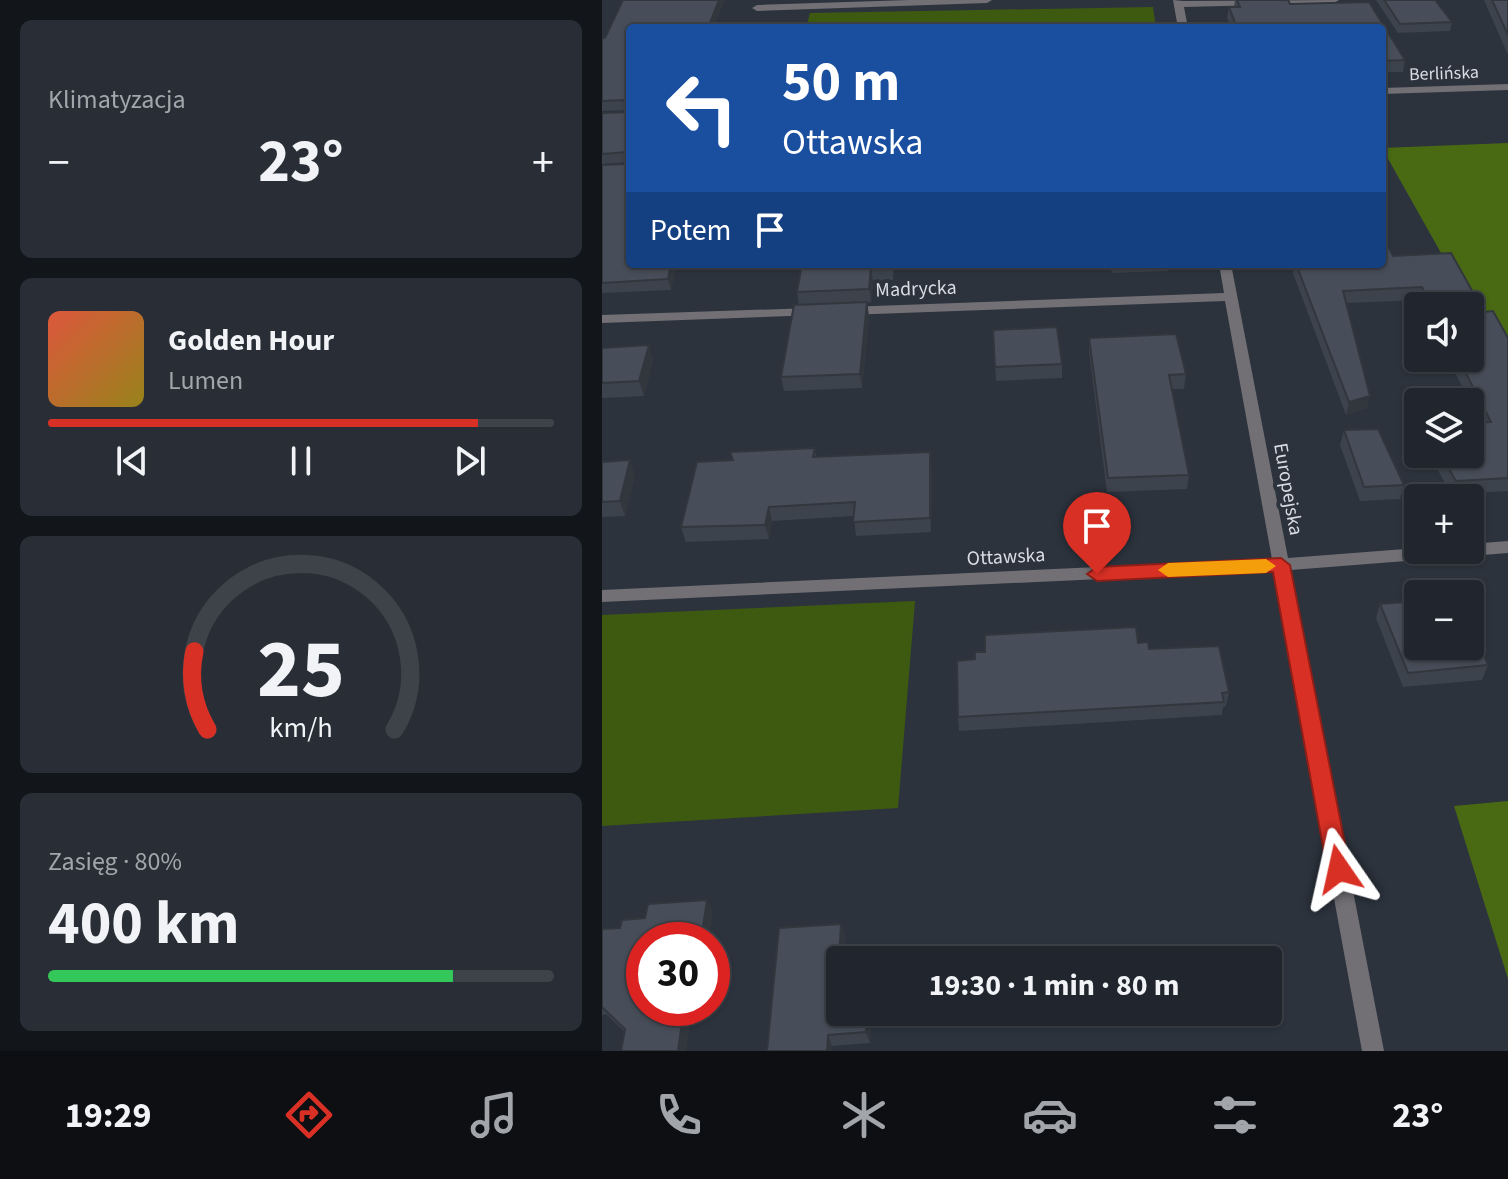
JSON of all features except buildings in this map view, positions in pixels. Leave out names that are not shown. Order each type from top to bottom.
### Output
[{"type":"street","points":[[757,8],[987,0]]},
{"type":"street","points":[[1182,24],[1178,2],[1334,0]]},
{"type":"street","name":"Berlińska","points":[[1386,91],[1508,87]]},
{"type":"street","name":"Europejska","points":[[1226,268],[1373,1051]]},
{"type":"street","name":"Madrycka","points":[[836,311],[1232,297]]},
{"type":"street","points":[[602,319],[821,312]]},
{"type":"street","name":"Ottawska","points":[[602,596],[1281,565],[1508,547]]},
{"type":"green space","points":[[1153,7],[1155,24],[807,24],[810,13]]},
{"type":"green space","points":[[1508,143],[1508,372],[1484,329],[1484,292],[1463,292],[1386,155],[1386,148]]},
{"type":"green space","points":[[915,601],[898,808],[602,826],[602,615]]},
{"type":"green space","points":[[1508,801],[1508,979],[1454,806]]},
{"type":"slow traffic","points":[[1168,570],[1266,566]]},
{"type":"route","points":[[1097,574],[1281,565],[1339,869]]}]
